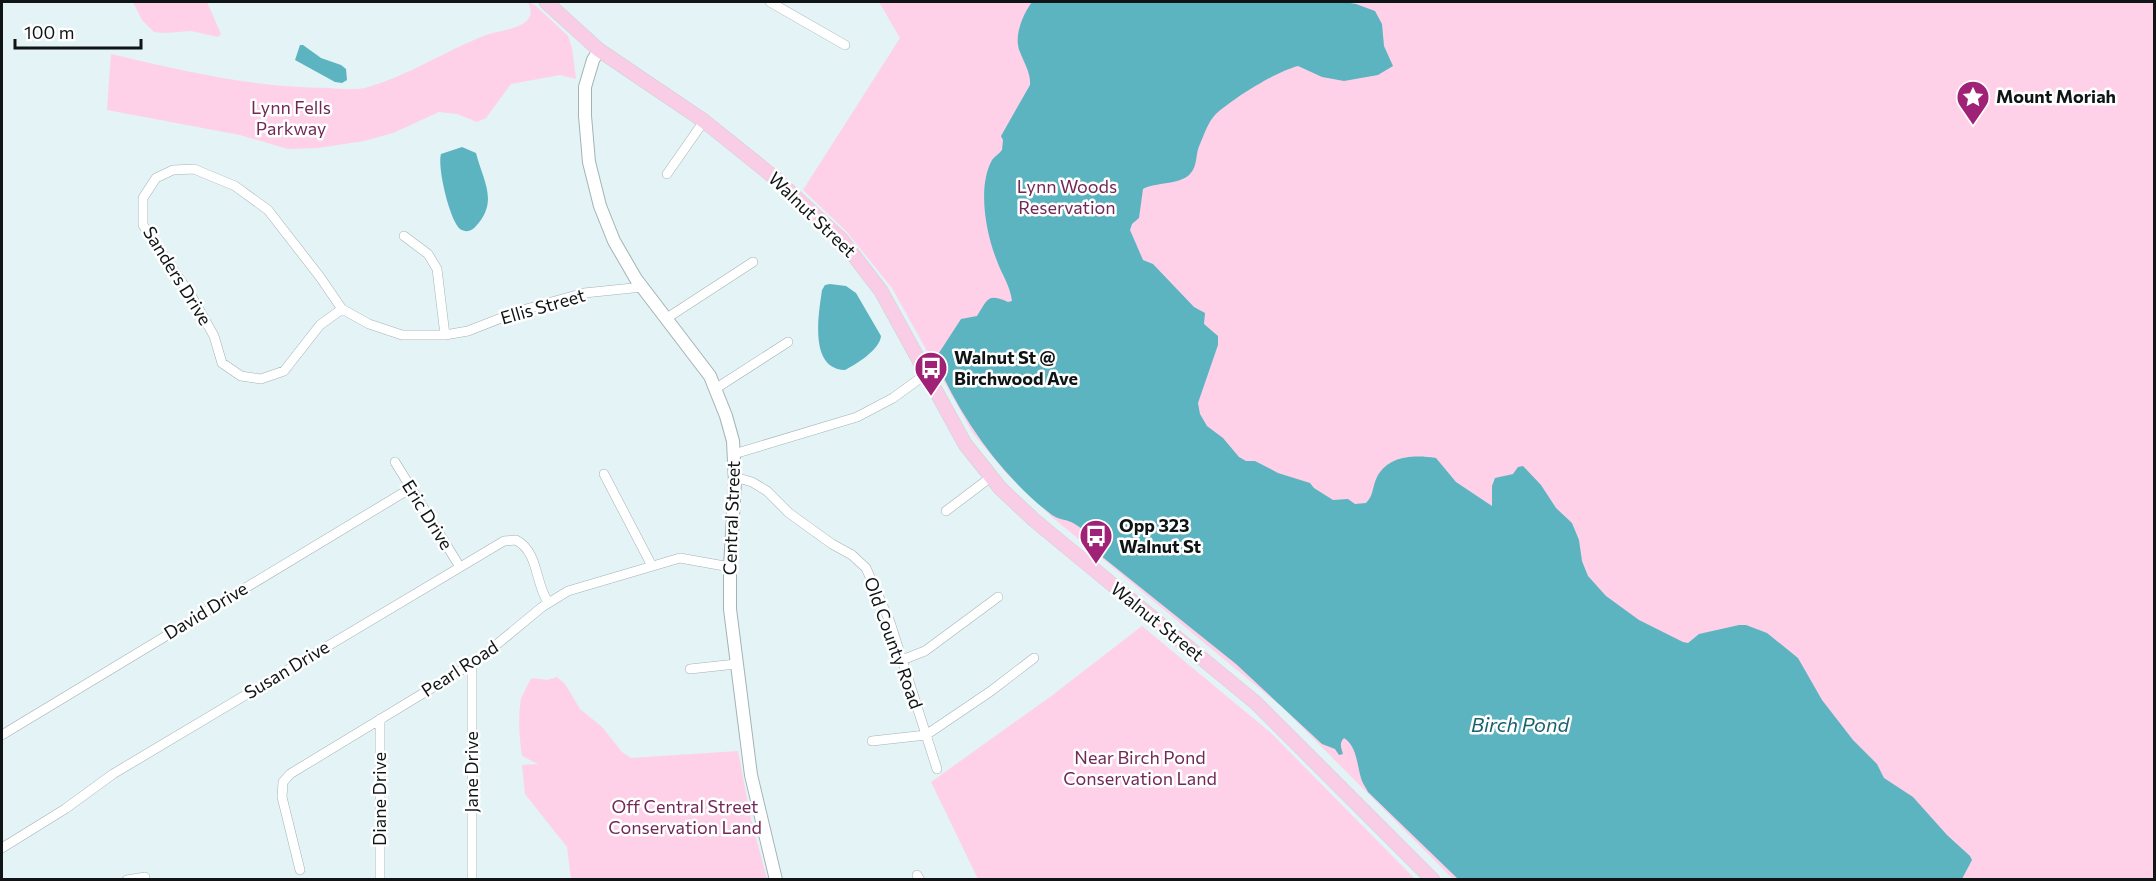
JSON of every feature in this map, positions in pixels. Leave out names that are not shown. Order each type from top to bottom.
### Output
[{"type":"main road","name":"Walnut Street","points":[[546,2],[599,50],[704,121],[775,178],[842,240],[881,291],[966,444],[991,477],[1034,520],[1272,717],[1433,879]]},
{"type":"street","points":[[770,2],[845,45]]},
{"type":"street","name":"Central Street","points":[[599,50],[593,60],[585,87],[585,116],[589,162],[600,206],[614,241],[643,287],[710,376],[726,416],[734,454],[735,477],[730,609],[753,790],[776,879]]},
{"type":"street","points":[[667,174],[704,121]]},
{"type":"street","name":"Sanders Drive","points":[[342,309],[320,326],[284,371],[261,379],[241,376],[222,363],[214,336],[192,297],[143,225],[143,198],[156,178],[173,170],[194,169],[235,186],[268,210],[342,309],[369,324],[402,335],[446,334]]},
{"type":"street","points":[[404,236],[428,254],[437,269],[446,334]]},
{"type":"street","points":[[667,318],[753,262]]},
{"type":"street","name":"Ellis Street","points":[[446,334],[468,332],[519,311],[584,293],[643,287]]},
{"type":"street","points":[[715,389],[788,342]]},
{"type":"street","points":[[734,454],[857,417],[893,398],[927,374]]},
{"type":"street","name":"Eric Drive","points":[[395,462],[460,567]]},
{"type":"street","points":[[604,474],[652,566]]},
{"type":"street","name":"Old County Road","points":[[735,477],[752,482],[767,491],[789,513],[832,544],[852,555],[866,568],[890,622],[937,769]]},
{"type":"street","points":[[946,511],[991,477]]},
{"type":"street","name":"David Drive","points":[[2,735],[411,488]]},
{"type":"street","name":"Susan Drive","points":[[2,848],[65,809],[113,774],[504,541],[516,540],[528,550],[542,592],[548,602]]},
{"type":"street","name":"Pearl Road","points":[[300,870],[282,797],[285,778],[296,770],[472,664],[548,602],[575,588],[685,557],[730,567]]},
{"type":"street","points":[[902,660],[925,651],[998,597]]},
{"type":"street","points":[[872,741],[926,735],[991,691],[1034,658]]},
{"type":"street","name":"Jane Drive","points":[[472,664],[472,879]]},
{"type":"street","points":[[690,669],[736,664]]},
{"type":"street","name":"Diane Drive","points":[[380,719],[380,879]]},
{"type":"street","points":[[127,879],[145,877]]},
{"type":"green space","points":[[133,2],[207,2],[221,34],[218,37],[191,31],[154,32],[142,20]]},
{"type":"green space","name":"Lynn Fells Parkway","points":[[528,2],[535,5],[568,36],[576,79],[560,75],[511,84],[486,118],[477,122],[457,114],[439,112],[393,133],[364,141],[318,148],[288,149],[240,135],[107,110],[111,54],[246,82],[360,89],[396,77],[486,35],[525,23],[531,11]]},
{"type":"green space","name":"Lynn Woods Reservation","points":[[879,2],[2154,2],[2154,879],[1453,879],[1283,708],[1052,517],[1006,473],[972,432],[892,288],[846,231],[803,190],[900,38]]},
{"type":"green space","name":"Near Birch Pond Conservation Land","points":[[1142,626],[1271,733],[1415,879],[978,879],[931,782],[1050,697]]},
{"type":"green space","name":"Off Central Street Conservation Land","points":[[557,677],[565,684],[580,709],[602,727],[622,752],[631,758],[738,751],[751,819],[767,879],[571,879],[567,847],[525,794],[522,765],[538,764],[522,756],[519,713],[521,698],[532,678],[547,680]]},
{"type":"water","name":"Birch Pond","points":[[1032,2],[1344,2],[1375,11],[1382,24],[1384,46],[1393,66],[1378,75],[1344,81],[1322,77],[1298,66],[1278,74],[1243,94],[1215,115],[1198,148],[1194,167],[1186,178],[1143,189],[1139,218],[1132,224],[1130,230],[1143,260],[1153,264],[1194,307],[1205,313],[1204,324],[1218,336],[1218,345],[1198,403],[1200,414],[1207,426],[1246,461],[1255,461],[1278,473],[1310,483],[1333,500],[1348,499],[1355,504],[1366,503],[1382,470],[1388,464],[1403,458],[1436,458],[1456,482],[1492,506],[1492,486],[1495,478],[1513,474],[1518,467],[1523,466],[1541,485],[1556,508],[1572,523],[1588,576],[1606,596],[1639,620],[1688,643],[1699,634],[1746,625],[1767,633],[1798,658],[1822,700],[1853,740],[1877,764],[1884,778],[1913,797],[1947,835],[1970,856],[1972,860],[1962,879],[1458,879],[1368,792],[1362,780],[1354,751],[1348,741],[1344,738],[1342,740],[1343,754],[1339,755],[1335,749],[1322,744],[1236,664],[1100,555],[1101,546],[1077,525],[1057,518],[1033,499],[999,464],[970,424],[935,359],[961,319],[977,316],[989,299],[1012,301],[1010,290],[989,238],[984,197],[987,171],[992,160],[1002,150],[1001,136],[1030,85],[1028,72],[1018,46],[1018,33],[1022,19]]},
{"type":"water","points":[[300,45],[321,58],[341,65],[346,69],[347,80],[342,83],[335,82],[295,60]]},
{"type":"water","points":[[462,147],[476,153],[488,199],[483,217],[474,228],[467,231],[460,229],[452,216],[440,161],[441,154]]},
{"type":"water","points":[[825,285],[846,286],[856,293],[881,336],[872,351],[845,370],[833,367],[825,360],[821,350],[818,325],[822,290]]},
{"type":"place","name":"Mount Moriah","points":[[1973,126]]},
{"type":"place","name":"Walnut St @ Birchwood Ave","points":[[931,397]]},
{"type":"place","name":"Opp 323 Walnut St","points":[[1096,565]]}]
